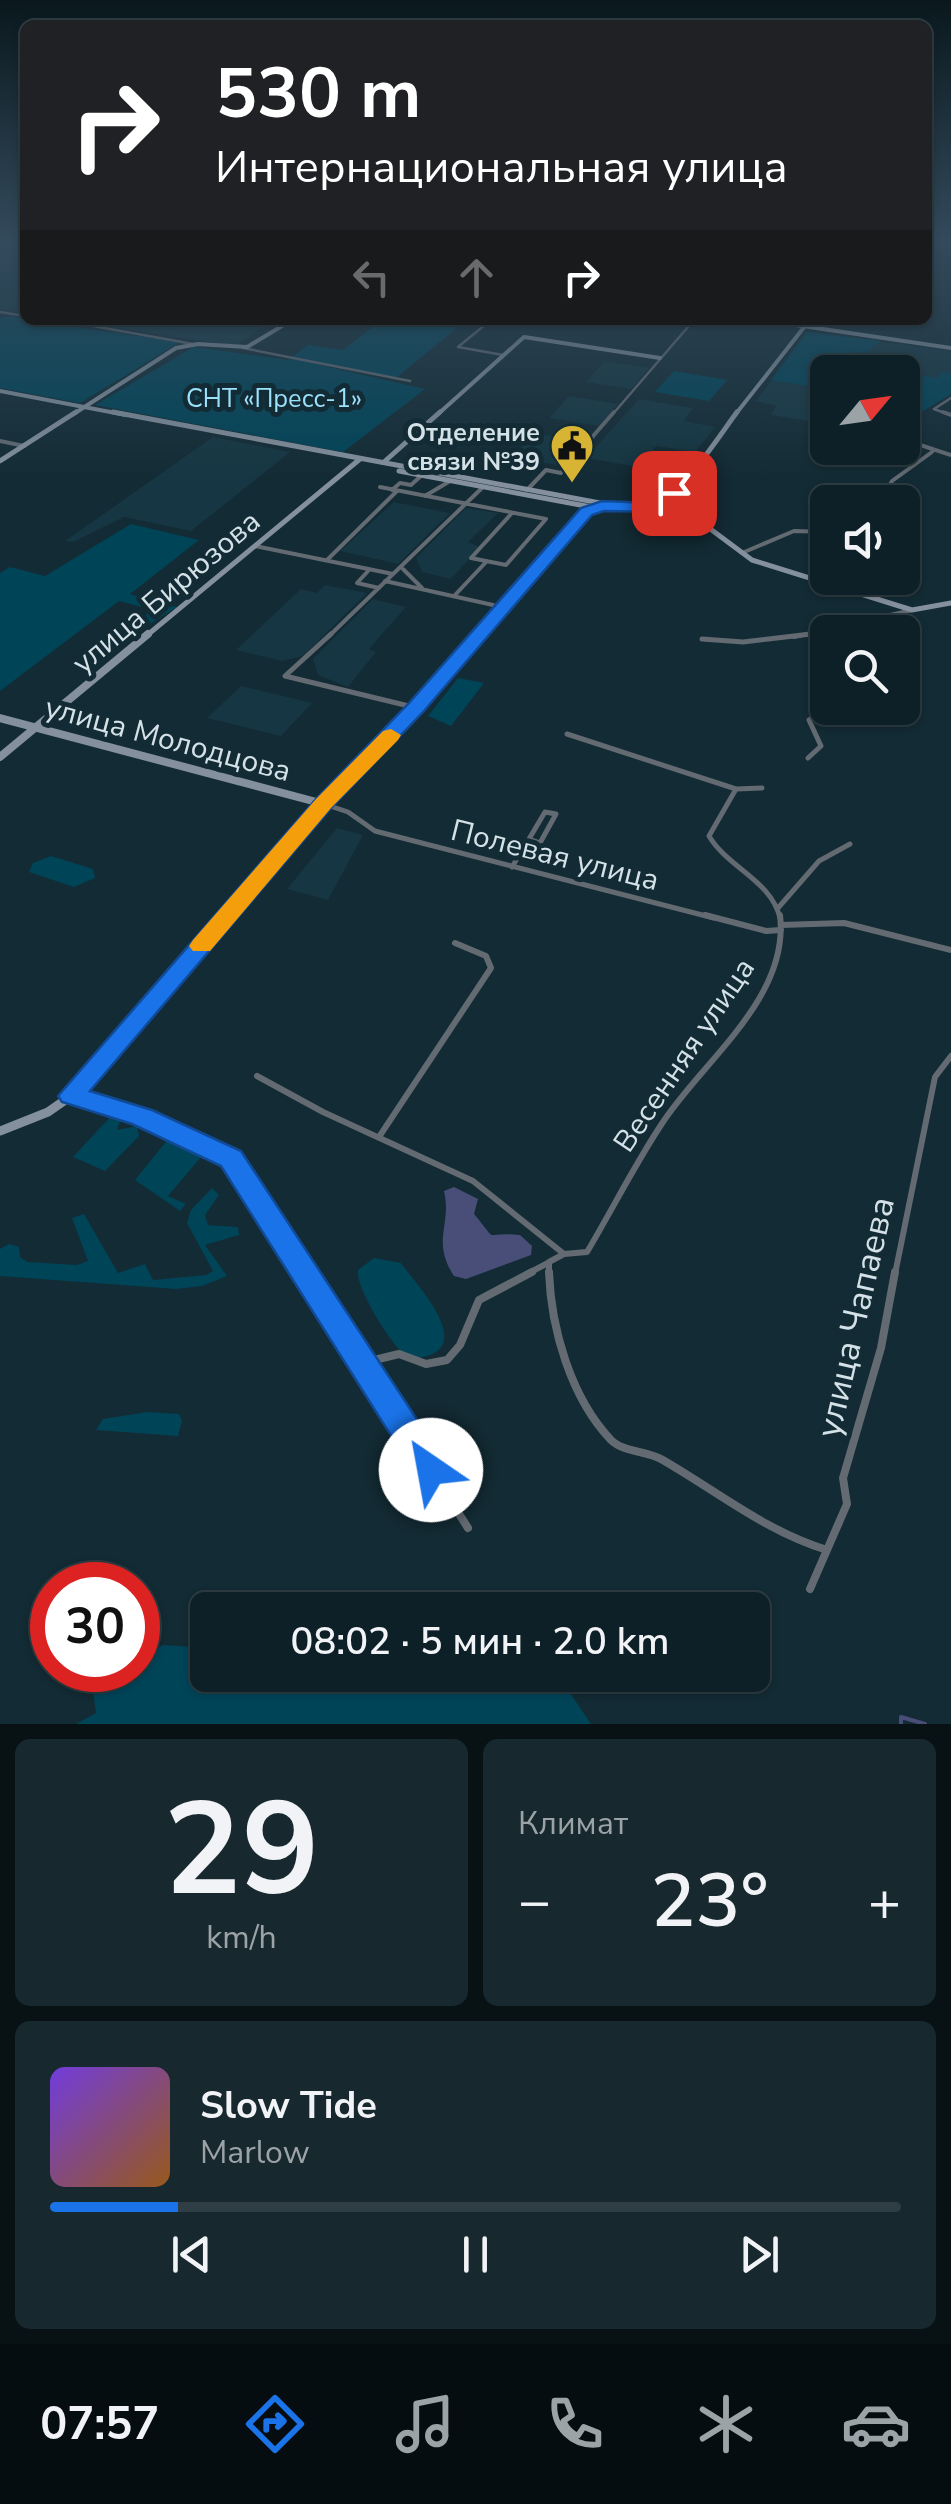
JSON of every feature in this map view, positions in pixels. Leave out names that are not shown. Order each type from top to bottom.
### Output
[{"type":"street","points":[[87,325],[190,344],[243,348],[410,382]]},
{"type":"street","points":[[243,348],[285,325]]},
{"type":"street","points":[[527,490],[546,470],[561,472],[690,325]]},
{"type":"street","points":[[666,516],[661,510],[668,500],[805,325]]},
{"type":"street","points":[[819,325],[951,348]]},
{"type":"street","points":[[483,326],[458,347],[503,355]]},
{"type":"street","points":[[382,464],[524,337],[660,358]]},
{"type":"street","points":[[0,460],[190,344]]},
{"type":"street","points":[[0,391],[370,460],[422,475],[584,509]]},
{"type":"street","points":[[951,398],[934,410],[951,415]]},
{"type":"street","points":[[0,441],[24,446]]},
{"type":"street","points":[[920,447],[951,455]]},
{"type":"street","points":[[890,485],[932,452]]},
{"type":"street","name":"улица Бирюзова","points":[[0,757],[360,458]]},
{"type":"street","points":[[382,464],[706,525],[742,553],[912,610]]},
{"type":"street","points":[[411,485],[422,475]]},
{"type":"street","points":[[440,490],[450,480]]},
{"type":"street","points":[[640,480],[670,485]]},
{"type":"street","points":[[327,560],[400,483],[416,486],[409,493]]},
{"type":"street","points":[[380,487],[546,519],[506,565],[471,558],[512,513]]},
{"type":"street","points":[[416,707],[285,676],[393,574],[403,569],[483,487]]},
{"type":"street","points":[[425,496],[432,489],[448,492],[441,499]]},
{"type":"street","points":[[632,509],[655,508],[668,500]]},
{"type":"street","points":[[0,1131],[48,1112],[72,1096],[324,804],[416,707],[584,509],[595,504]]},
{"type":"street","points":[[742,553],[794,531],[810,531]]},
{"type":"street","points":[[255,546],[393,574]]},
{"type":"street","points":[[454,597],[487,561]]},
{"type":"street","points":[[370,569],[356,582],[380,588]]},
{"type":"street","points":[[403,569],[424,590]]},
{"type":"street","points":[[385,582],[493,605]]},
{"type":"street","points":[[702,639],[716,645],[749,643],[881,623],[912,610],[951,603]]},
{"type":"street","name":"улица Молодцова","points":[[0,718],[324,804]]},
{"type":"street","points":[[808,758],[820,746],[812,725]]},
{"type":"street","points":[[567,734],[736,789],[762,788]]},
{"type":"street","points":[[736,789],[709,836],[722,857],[762,887],[778,908],[818,862],[850,844]]},
{"type":"street","name":"Полевая улица","points":[[324,804],[348,812],[376,831],[766,931],[781,928]]},
{"type":"street","points":[[512,867],[528,840],[546,812],[556,814],[540,843],[528,840]]},
{"type":"street","name":"Весенняя улица","points":[[564,1254],[587,1252],[610,1216],[619,1190],[672,1107],[713,1060],[752,1004],[774,966],[781,928],[778,908]]},
{"type":"street","points":[[781,928],[844,922],[951,950]]},
{"type":"street","points":[[379,1136],[492,968],[486,956],[455,943]]},
{"type":"street","name":"улица Чапаева","points":[[810,1589],[847,1504],[843,1478],[881,1348],[935,1078],[951,1056]]},
{"type":"street","points":[[257,1076],[473,1180],[564,1254],[480,1300],[463,1330],[460,1346],[447,1360],[426,1364],[399,1354],[362,1363]]},
{"type":"street","points":[[72,1096],[142,1117],[231,1158],[468,1528]]},
{"type":"street","points":[[549,1262],[550,1294],[561,1344],[582,1401],[614,1444],[656,1456],[784,1536],[826,1550]]},
{"type":"shaded area","points":[[98,325],[266,325],[235,346]]},
{"type":"shaded area","points":[[807,332],[951,351],[951,394],[920,413],[920,355],[810,355],[810,421],[771,415],[776,406],[756,401]]},
{"type":"shaded area","points":[[605,361],[649,368],[631,389],[586,382]]},
{"type":"shaded area","points":[[569,396],[618,404],[599,426],[549,418]]},
{"type":"shaded area","points":[[639,399],[693,408],[684,421],[715,427],[695,452],[656,446],[639,467],[586,458]]},
{"type":"shaded area","points":[[534,433],[584,441],[563,466],[511,458]]},
{"type":"shaded area","points":[[213,437],[290,452],[191,531],[124,517],[73,542],[65,541]]},
{"type":"shaded area","points":[[394,502],[450,513],[398,564],[340,551]]},
{"type":"shaded area","points":[[466,508],[498,513],[468,542],[480,547],[451,579],[422,572],[416,558]]},
{"type":"shaded area","points":[[325,585],[367,593],[303,656],[282,661],[236,650],[301,589],[317,593]]},
{"type":"shaded area","points":[[373,599],[406,607],[369,649],[376,652],[348,687],[318,675],[313,659]]},
{"type":"shaded area","points":[[241,686],[312,703],[281,736],[207,718]]},
{"type":"shaded area","points":[[337,828],[363,835],[328,900],[287,889]]},
{"type":"shaded area","points":[[454,1187],[478,1199],[474,1214],[490,1234],[520,1235],[532,1246],[531,1255],[466,1279],[454,1276],[443,1243],[444,1191]]},
{"type":"green space","points":[[0,318],[20,318],[20,325],[60,325],[180,342],[80,403],[0,388]]},
{"type":"green space","name":"СНТ «Пресс-1»","points":[[376,325],[461,325],[397,377],[319,365],[425,389],[343,452],[95,405],[194,347],[288,360],[308,345],[343,350]]},
{"type":"green space","points":[[807,332],[881,341],[866,353],[810,355],[810,386],[771,380]]},
{"type":"green space","points":[[674,371],[727,380],[709,401],[655,392]]},
{"type":"green space","points":[[942,372],[951,373],[951,394],[920,413],[920,384],[925,384],[920,383],[920,375],[937,378]]},
{"type":"green space","points":[[131,524],[199,540],[130,594],[177,607],[148,625],[142,623],[149,609],[119,601],[0,691],[0,573],[10,567],[45,576]]},
{"type":"green space","points":[[458,678],[484,683],[451,726],[428,716]]},
{"type":"green space","points":[[51,856],[93,869],[95,878],[74,887],[29,872],[33,863]]},
{"type":"green space","points":[[112,1115],[121,1118],[117,1130],[137,1126],[139,1136],[105,1171],[73,1157]]},
{"type":"green space","points":[[168,1139],[190,1147],[201,1157],[168,1196],[186,1204],[180,1211],[135,1180]]},
{"type":"green space","points":[[212,1188],[219,1195],[205,1215],[208,1225],[238,1227],[239,1235],[205,1245],[227,1276],[202,1286],[176,1289],[0,1276],[0,1249],[9,1244],[19,1247],[20,1257],[27,1262],[77,1265],[88,1261],[72,1218],[84,1214],[118,1273],[145,1264],[153,1280],[206,1275],[213,1271],[187,1223],[191,1210]]},
{"type":"green space","points":[[374,1258],[401,1263],[435,1310],[444,1336],[442,1346],[432,1354],[405,1354],[381,1325],[358,1277],[358,1270]]},
{"type":"green space","points":[[147,1412],[179,1414],[182,1421],[178,1436],[96,1430],[103,1419]]},
{"type":"green space","points":[[160,1647],[190,1647],[190,1692],[569,1692],[591,1724],[76,1724],[96,1713],[93,1692],[160,1692]]},
{"type":"waterway","points":[[901,1724],[901,1717],[925,1724]]},
{"type":"slow traffic","points":[[201,946],[344,781],[391,735]]},
{"type":"place","name":"Отделение связи №39","points":[[572,484]]},
{"type":"route","points":[[431,1470],[231,1158],[142,1117],[72,1096],[344,781],[377,751],[586,512],[602,506],[655,508],[674,493]]}]
